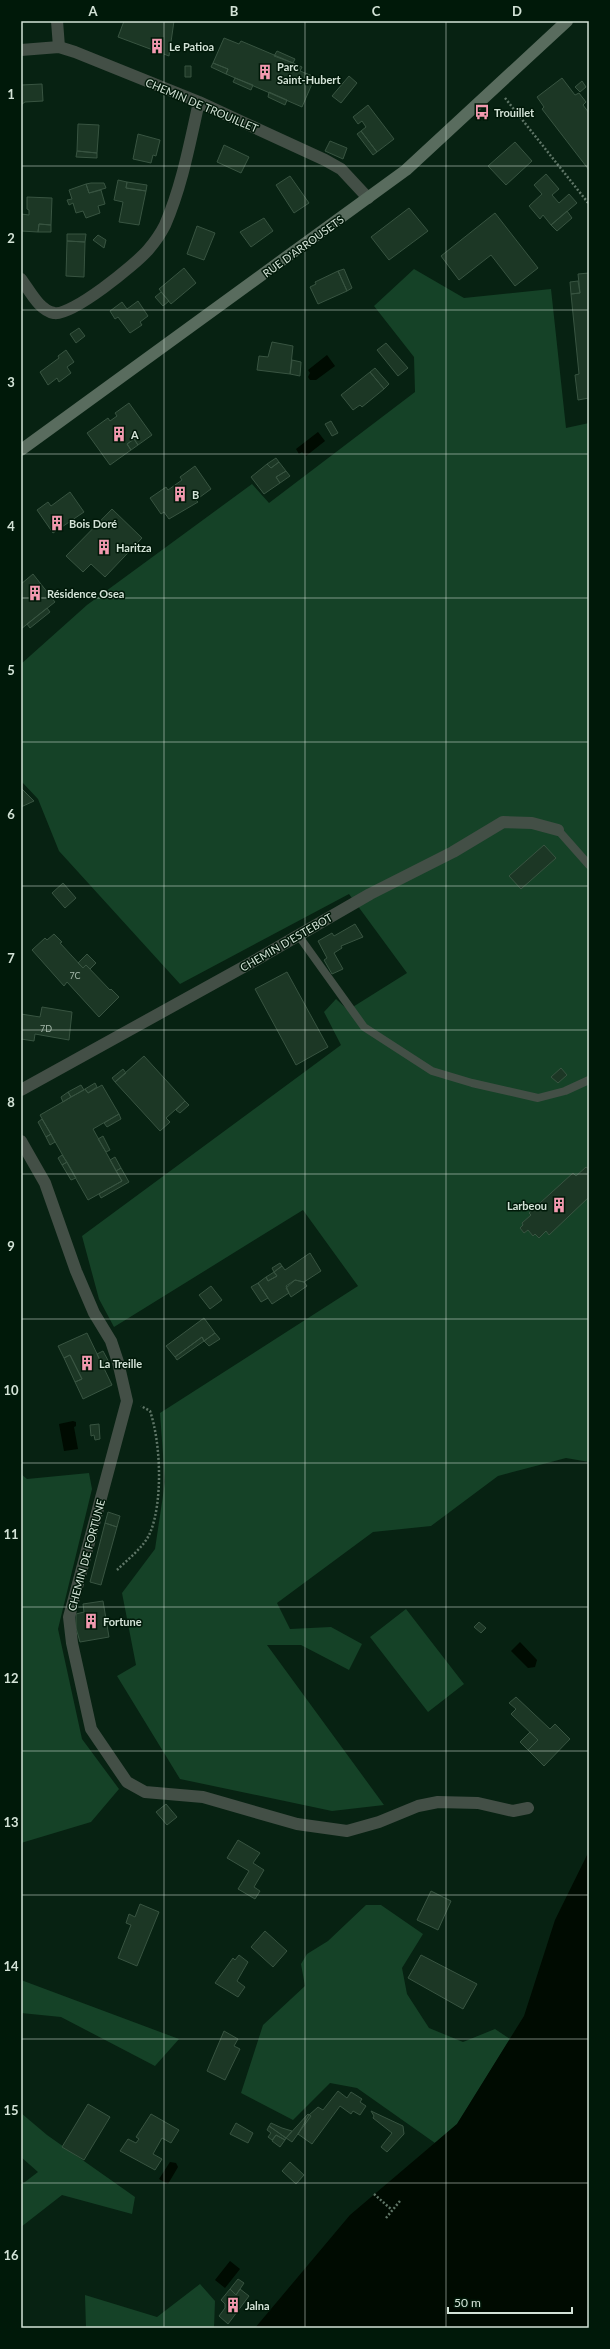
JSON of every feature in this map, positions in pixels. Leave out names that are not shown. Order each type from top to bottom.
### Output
[{"type":"main road","name":"RUE D'ARROUSETS","points":[[21,450],[406,170],[449,132],[566,21]]},
{"type":"street","points":[[57,21],[59,46]]},
{"type":"street","name":"CHEMIN DE TROUILLET","points":[[21,50],[59,46],[199,102],[325,160],[341,169],[368,198]]},
{"type":"street","points":[[21,279],[42,308],[54,313],[65,313],[80,305],[149,250],[164,226],[176,193],[199,102]]},
{"type":"street","name":"CHEMIN D'ESTEBOT","points":[[21,1090],[298,936],[370,894],[453,852],[503,822],[532,823],[558,830]]},
{"type":"street","name":"CHEMIN DE FORTUNE","points":[[21,1141],[45,1183],[76,1271],[94,1313],[110,1341],[118,1362],[127,1401],[69,1617],[72,1643],[91,1729],[127,1782],[145,1792],[203,1797],[297,1824],[347,1831],[379,1822],[418,1806],[438,1802],[478,1803],[513,1811],[528,1808]]},
{"type":"lane","points":[[558,830],[589,865]]},
{"type":"lane","points":[[298,936],[364,1027],[432,1071],[472,1083],[538,1098],[565,1091],[589,1080]]},
{"type":"path","points":[[496,86],[589,204]]},
{"type":"path","points":[[117,1570],[150,1533],[156,1504],[159,1463],[157,1431],[150,1411],[137,1403],[127,1401]]},
{"type":"path","points":[[374,2194],[392,2210]]},
{"type":"path","points":[[386,2218],[400,2201]]},
{"type":"green space","points":[[414,269],[464,298],[551,289],[566,428],[589,423],[589,1462],[566,1458],[498,1476],[431,1526],[373,1532],[277,1603],[290,1629],[331,1627],[362,1644],[349,1670],[301,1645],[267,1645],[384,1805],[332,1811],[180,1779],[117,1676],[136,1665],[122,1593],[155,1549],[165,1482],[160,1413],[358,1286],[303,1210],[114,1327],[99,1299],[82,1236],[341,1045],[324,1012],[336,999],[348,1010],[407,973],[349,894],[180,984],[59,851],[38,799],[21,781],[21,664],[87,605],[252,484],[269,503],[415,392],[414,357],[374,306]]},
{"type":"green space","points":[[89,1473],[92,1489],[58,1629],[82,1739],[119,1789],[91,1822],[21,1843],[21,1474],[27,1479]]},
{"type":"green space","points":[[406,1609],[464,1684],[428,1712],[370,1637]]},
{"type":"green space","points":[[366,1905],[381,1905],[423,1934],[402,1968],[407,1994],[429,2028],[463,2042],[495,2029],[510,2039],[457,2124],[435,2143],[357,2088],[330,2083],[293,2120],[241,2093],[263,2025],[305,1986],[301,1964],[307,1954],[328,1941]]},
{"type":"green space","points":[[21,1980],[179,2039],[155,2066],[61,2017],[21,2013]]},
{"type":"green space","points":[[21,2113],[47,2135],[135,2197],[132,2214],[62,2195],[21,2227],[21,2185],[38,2172],[21,2157]]},
{"type":"green space","points":[[200,2284],[215,2301],[214,2328],[86,2328],[85,2295],[157,2317]]},
{"type":"shaded area","points":[[327,355],[335,366],[316,380],[310,380],[308,377],[310,373],[308,370]]},
{"type":"shaded area","points":[[318,432],[325,441],[306,456],[302,452],[299,454],[296,449]]},
{"type":"shaded area","points":[[73,1421],[76,1422],[76,1426],[74,1427],[78,1449],[64,1451],[59,1424]]},
{"type":"shaded area","points":[[520,1642],[537,1660],[535,1667],[528,1668],[511,1651]]},
{"type":"shaded area","points":[[589,1851],[589,2328],[255,2328],[350,2215],[457,2124],[524,2016],[555,1920]]},
{"type":"shaded area","points":[[170,2162],[176,2163],[178,2167],[168,2184],[159,2179]]},
{"type":"shaded area","points":[[230,2261],[240,2269],[225,2288],[215,2280]]},
{"type":"building","name":"Le Patioa","points":[[124,21],[174,21],[169,56],[118,37]]},
{"type":"building","name":"Parc Saint-Hubert","points":[[224,38],[239,44],[241,41],[293,63],[302,67],[300,71],[315,77],[302,107],[226,74],[228,69],[213,63]]},
{"type":"building","points":[[277,51],[295,59],[293,63],[274,56]]},
{"type":"building","points":[[213,63],[228,69],[226,74],[211,67]]},
{"type":"building","points":[[185,66],[191,66],[191,77],[185,77]]},
{"type":"building","points":[[349,76],[357,83],[341,103],[332,96]]},
{"type":"building","points":[[235,78],[253,85],[251,90],[233,82]]},
{"type":"building","points":[[562,78],[575,95],[579,93],[586,102],[583,105],[589,113],[589,170],[542,109],[544,107],[537,97]]},
{"type":"building","points":[[582,81],[586,87],[580,92],[575,87]]},
{"type":"building","points":[[42,84],[43,101],[25,102],[22,104],[21,110],[21,85]]},
{"type":"building","points":[[269,92],[287,100],[285,105],[268,97]]},
{"type":"building","points":[[368,105],[394,139],[377,152],[361,131],[366,127],[362,121],[358,124],[353,117]]},
{"type":"building","points":[[78,124],[99,125],[97,153],[77,151]]},
{"type":"building","points":[[361,131],[377,152],[373,155],[357,134]]},
{"type":"building","points":[[138,134],[160,140],[156,156],[153,155],[151,163],[133,159]]},
{"type":"building","points":[[330,141],[347,148],[343,159],[325,151]]},
{"type":"building","points":[[515,142],[532,161],[506,185],[488,166]]},
{"type":"building","points":[[224,145],[249,157],[241,173],[217,162]]},
{"type":"building","points":[[77,151],[97,153],[97,158],[76,157]]},
{"type":"building","points":[[546,174],[559,189],[552,195],[559,203],[569,194],[577,203],[551,225],[543,215],[540,219],[529,206],[542,194],[534,185]]},
{"type":"building","points":[[290,176],[309,203],[294,213],[276,185]]},
{"type":"building","points":[[118,180],[127,182],[126,188],[146,191],[139,225],[119,222],[123,202],[114,200]]},
{"type":"building","points":[[127,182],[147,185],[146,191],[126,188]]},
{"type":"building","points":[[104,183],[106,188],[89,193],[86,184]]},
{"type":"building","points":[[86,184],[89,193],[101,190],[105,204],[98,206],[100,213],[86,218],[83,211],[76,213],[73,203],[69,205],[67,200],[72,199],[69,190]]},
{"type":"building","points":[[27,197],[52,198],[51,225],[39,224],[38,232],[21,231],[21,214],[29,215],[29,210],[27,209]]},
{"type":"building","points":[[409,208],[428,231],[389,260],[371,237]]},
{"type":"building","points":[[567,211],[572,218],[557,231],[551,225]]},
{"type":"building","points":[[495,213],[538,268],[515,286],[491,255],[459,280],[441,256]]},
{"type":"building","points":[[264,218],[273,231],[251,247],[240,232]]},
{"type":"building","points":[[39,224],[51,225],[51,232],[38,232]]},
{"type":"building","points":[[197,226],[215,233],[204,260],[187,254]]},
{"type":"building","points":[[67,234],[86,234],[85,242],[67,241]]},
{"type":"building","points":[[98,235],[106,240],[104,248],[93,240]]},
{"type":"building","points":[[67,241],[85,242],[84,277],[66,276]]},
{"type":"building","points":[[184,268],[196,283],[171,304],[159,289]]},
{"type":"building","points":[[344,269],[352,288],[347,291],[338,271]]},
{"type":"building","points":[[338,271],[347,291],[318,304],[310,287],[316,284],[315,282]]},
{"type":"building","points":[[589,273],[589,398],[578,400],[575,375],[579,374],[571,294],[580,293],[578,274]]},
{"type":"building","points":[[578,281],[580,293],[571,294],[570,282]]},
{"type":"building","points":[[161,292],[169,301],[163,306],[155,297]]},
{"type":"building","points":[[138,301],[148,316],[140,322],[142,325],[130,333],[118,317],[115,319],[110,311],[122,302],[127,309]]},
{"type":"building","points":[[79,328],[85,336],[76,343],[70,334]]},
{"type":"building","points":[[272,342],[293,346],[290,374],[257,370],[259,356],[268,357]]},
{"type":"building","points":[[386,343],[408,368],[398,376],[377,350]]},
{"type":"building","points":[[66,350],[74,362],[67,367],[71,373],[59,382],[57,378],[48,385],[40,372],[59,358],[58,356]]},
{"type":"building","points":[[292,360],[301,362],[300,376],[290,374]]},
{"type":"building","points":[[375,368],[389,384],[384,389],[370,372]]},
{"type":"building","points":[[370,372],[384,389],[362,407],[360,405],[353,410],[341,395]]},
{"type":"building","name":"A","points":[[129,403],[152,435],[138,445],[134,439],[127,444],[131,450],[110,465],[87,433],[108,418],[110,421],[117,416],[115,413]]},
{"type":"building","points":[[331,421],[338,433],[332,436],[325,424]]},
{"type":"building","points":[[134,439],[138,445],[131,450],[127,444]]},
{"type":"building","points":[[276,458],[279,462],[271,468],[267,464]]},
{"type":"building","points":[[279,462],[286,471],[276,477],[280,483],[264,494],[251,477],[267,464],[271,468]]},
{"type":"building","name":"B","points":[[195,466],[211,489],[196,500],[198,502],[169,519],[164,512],[161,514],[150,498],[166,487],[168,490],[182,480],[180,477]]},
{"type":"building","points":[[286,471],[290,476],[280,483],[276,477]]},
{"type":"building","name":"Bois Doré","points":[[70,492],[84,512],[53,533],[37,510],[48,502],[51,506]]},
{"type":"building","name":"Haritza","points":[[112,509],[142,538],[105,577],[91,564],[83,572],[66,556]]},
{"type":"building","name":"Résidence Osea","points":[[33,574],[55,602],[21,629],[21,584]]},
{"type":"building","points":[[47,608],[50,612],[30,628],[27,624]]},
{"type":"building","points":[[21,788],[34,801],[21,807]]},
{"type":"building","points":[[544,845],[556,858],[521,889],[509,876]]},
{"type":"building","points":[[63,883],[76,898],[65,908],[52,893]]},
{"type":"building","points":[[355,924],[363,937],[341,946],[342,948],[334,953],[343,969],[332,974],[324,960],[327,958],[318,941],[332,933],[334,936]]},
{"type":"building","points":[[54,934],[62,942],[60,943],[83,968],[86,965],[110,990],[111,989],[119,997],[99,1017],[67,982],[64,986],[32,950],[45,938],[47,940]]},
{"type":"building","points":[[87,954],[96,963],[90,969],[86,965],[83,968],[78,963]]},
{"type":"building","points":[[287,972],[328,1047],[296,1065],[255,989]]},
{"type":"building","points":[[42,1007],[72,1012],[69,1040],[35,1034],[34,1041],[21,1039],[21,1014],[40,1017]]},
{"type":"building","points":[[144,1056],[185,1101],[166,1118],[170,1122],[160,1131],[115,1082]]},
{"type":"building","points":[[561,1068],[567,1075],[558,1083],[551,1077]]},
{"type":"building","points":[[123,1069],[126,1073],[115,1082],[112,1078]]},
{"type":"building","points":[[95,1083],[97,1087],[88,1093],[85,1089]]},
{"type":"building","points":[[81,1085],[84,1090],[71,1097],[68,1092]]},
{"type":"building","points":[[102,1085],[119,1114],[93,1129],[122,1181],[88,1200],[40,1115],[85,1089],[88,1093]]},
{"type":"building","points":[[68,1092],[71,1097],[63,1102],[61,1097]]},
{"type":"building","points":[[185,1101],[189,1105],[180,1113],[176,1110]]},
{"type":"building","points":[[119,1114],[121,1119],[107,1127],[104,1123]]},
{"type":"building","points":[[42,1119],[51,1134],[46,1137],[38,1122]]},
{"type":"building","points":[[51,1134],[55,1142],[50,1145],[46,1137]]},
{"type":"building","points":[[103,1136],[110,1150],[106,1152],[98,1139]]},
{"type":"building","points":[[62,1155],[67,1162],[62,1165],[58,1158]]},
{"type":"building","points":[[115,1157],[121,1168],[116,1171],[110,1160]]},
{"type":"building","points":[[67,1162],[76,1178],[71,1180],[62,1165]]},
{"type":"building","name":"Larbeou","points":[[586,1167],[589,1169],[589,1197],[549,1235],[546,1231],[539,1238],[535,1234],[533,1236],[528,1230],[524,1233],[520,1228],[523,1225],[522,1223],[531,1215],[529,1213],[573,1173],[576,1176]]},
{"type":"building","points":[[121,1168],[129,1182],[101,1198],[99,1194],[122,1181],[116,1171]]},
{"type":"building","points":[[310,1253],[321,1271],[304,1282],[295,1280],[286,1286],[289,1293],[272,1304],[258,1283],[266,1277],[268,1281],[277,1276],[274,1272],[282,1266],[285,1270]]},
{"type":"building","points":[[280,1263],[282,1266],[274,1272],[272,1268]]},
{"type":"building","points":[[274,1272],[277,1276],[268,1281],[266,1277]]},
{"type":"building","points":[[295,1280],[304,1282],[307,1286],[291,1297],[286,1288]]},
{"type":"building","points":[[258,1283],[268,1298],[261,1302],[251,1287]]},
{"type":"building","points":[[211,1286],[222,1300],[210,1309],[199,1295]]},
{"type":"building","points":[[204,1318],[215,1333],[204,1341],[202,1337],[175,1357],[166,1346]]},
{"type":"building","name":"La Treille","points":[[87,1333],[112,1385],[83,1399],[75,1382],[82,1379],[70,1355],[64,1358],[58,1346]]},
{"type":"building","points":[[215,1333],[220,1339],[209,1346],[204,1341]]},
{"type":"building","points":[[202,1337],[204,1341],[177,1360],[175,1357]]},
{"type":"building","points":[[103,1351],[110,1364],[103,1367],[97,1354]]},
{"type":"building","points":[[70,1355],[82,1379],[75,1382],[64,1358]]},
{"type":"building","points":[[99,1424],[100,1439],[95,1440],[94,1435],[91,1436],[90,1425]]},
{"type":"building","points":[[108,1512],[120,1516],[117,1527],[105,1523]]},
{"type":"building","points":[[105,1523],[117,1527],[101,1585],[90,1582]]},
{"type":"building","name":"Fortune","points":[[103,1601],[109,1637],[80,1642],[76,1628],[76,1614],[84,1612],[83,1604]]},
{"type":"building","points":[[479,1622],[486,1628],[481,1633],[474,1627]]},
{"type":"building","points":[[516,1697],[550,1729],[555,1724],[570,1739],[544,1766],[528,1750],[538,1740],[511,1714],[516,1709],[509,1703]]},
{"type":"building","points":[[530,1732],[538,1740],[528,1750],[520,1742]]},
{"type":"building","points":[[166,1804],[177,1817],[167,1825],[156,1812]]},
{"type":"building","points":[[238,1840],[260,1853],[253,1863],[264,1870],[254,1887],[260,1891],[255,1899],[238,1889],[249,1871],[227,1858]]},
{"type":"building","points":[[431,1891],[451,1901],[438,1930],[417,1920]]},
{"type":"building","points":[[140,1904],[159,1912],[137,1966],[118,1958],[131,1925],[126,1923],[129,1914],[135,1917]]},
{"type":"building","points":[[265,1931],[287,1951],[273,1967],[251,1947]]},
{"type":"building","points":[[239,1955],[248,1962],[237,1981],[245,1987],[238,1997],[215,1983],[233,1958],[235,1960]]},
{"type":"building","points":[[421,1955],[477,1984],[463,2009],[408,1978]]},
{"type":"building","points":[[224,2031],[238,2039],[234,2046],[240,2049],[225,2080],[207,2071]]},
{"type":"building","points":[[338,2091],[347,2098],[351,2092],[362,2099],[360,2102],[366,2106],[360,2115],[353,2111],[351,2114],[340,2106],[312,2144],[298,2134],[309,2115],[318,2107],[323,2110]]},
{"type":"building","points":[[88,2104],[110,2117],[84,2160],[62,2147]]},
{"type":"building","points":[[371,2111],[403,2126],[404,2134],[387,2152],[381,2147],[392,2133],[373,2118],[374,2116]]},
{"type":"building","points":[[151,2114],[179,2130],[171,2143],[162,2138],[153,2154],[162,2159],[155,2170],[120,2151],[128,2139],[136,2143],[139,2139],[136,2137]]},
{"type":"building","points":[[308,2114],[311,2116],[292,2142],[286,2138]]},
{"type":"building","points":[[236,2123],[253,2133],[248,2143],[230,2134]]},
{"type":"building","points":[[271,2123],[292,2131],[286,2138],[269,2126]]},
{"type":"building","points":[[269,2126],[286,2138],[285,2140],[276,2135],[272,2140],[268,2137],[271,2133],[267,2130]]},
{"type":"building","points":[[276,2135],[285,2140],[280,2147],[272,2141]]},
{"type":"building","points":[[290,2162],[304,2175],[296,2184],[282,2171]]},
{"type":"building","points":[[238,2279],[244,2283],[236,2295],[230,2289]]},
{"type":"building","name":"Jalna","points":[[230,2289],[236,2295],[240,2289],[249,2296],[228,2324],[219,2316],[225,2308],[225,2304],[221,2300]]},
{"type":"place","name":"Le Patioa","points":[[157,46]]},
{"type":"place","name":"Parc Saint-Hubert","points":[[265,72]]},
{"type":"place","name":"Trouillet","points":[[482,112]]},
{"type":"place","name":"A","points":[[119,434]]},
{"type":"place","name":"B","points":[[180,494]]},
{"type":"place","name":"Bois Doré","points":[[57,523]]},
{"type":"place","name":"Haritza","points":[[104,547]]},
{"type":"place","name":"Résidence Osea","points":[[35,593]]},
{"type":"place","name":"Larbeou","points":[[559,1205]]},
{"type":"place","name":"La Treille","points":[[87,1363]]},
{"type":"place","name":"Fortune","points":[[91,1621]]},
{"type":"place","name":"Jalna","points":[[233,2305]]}]
